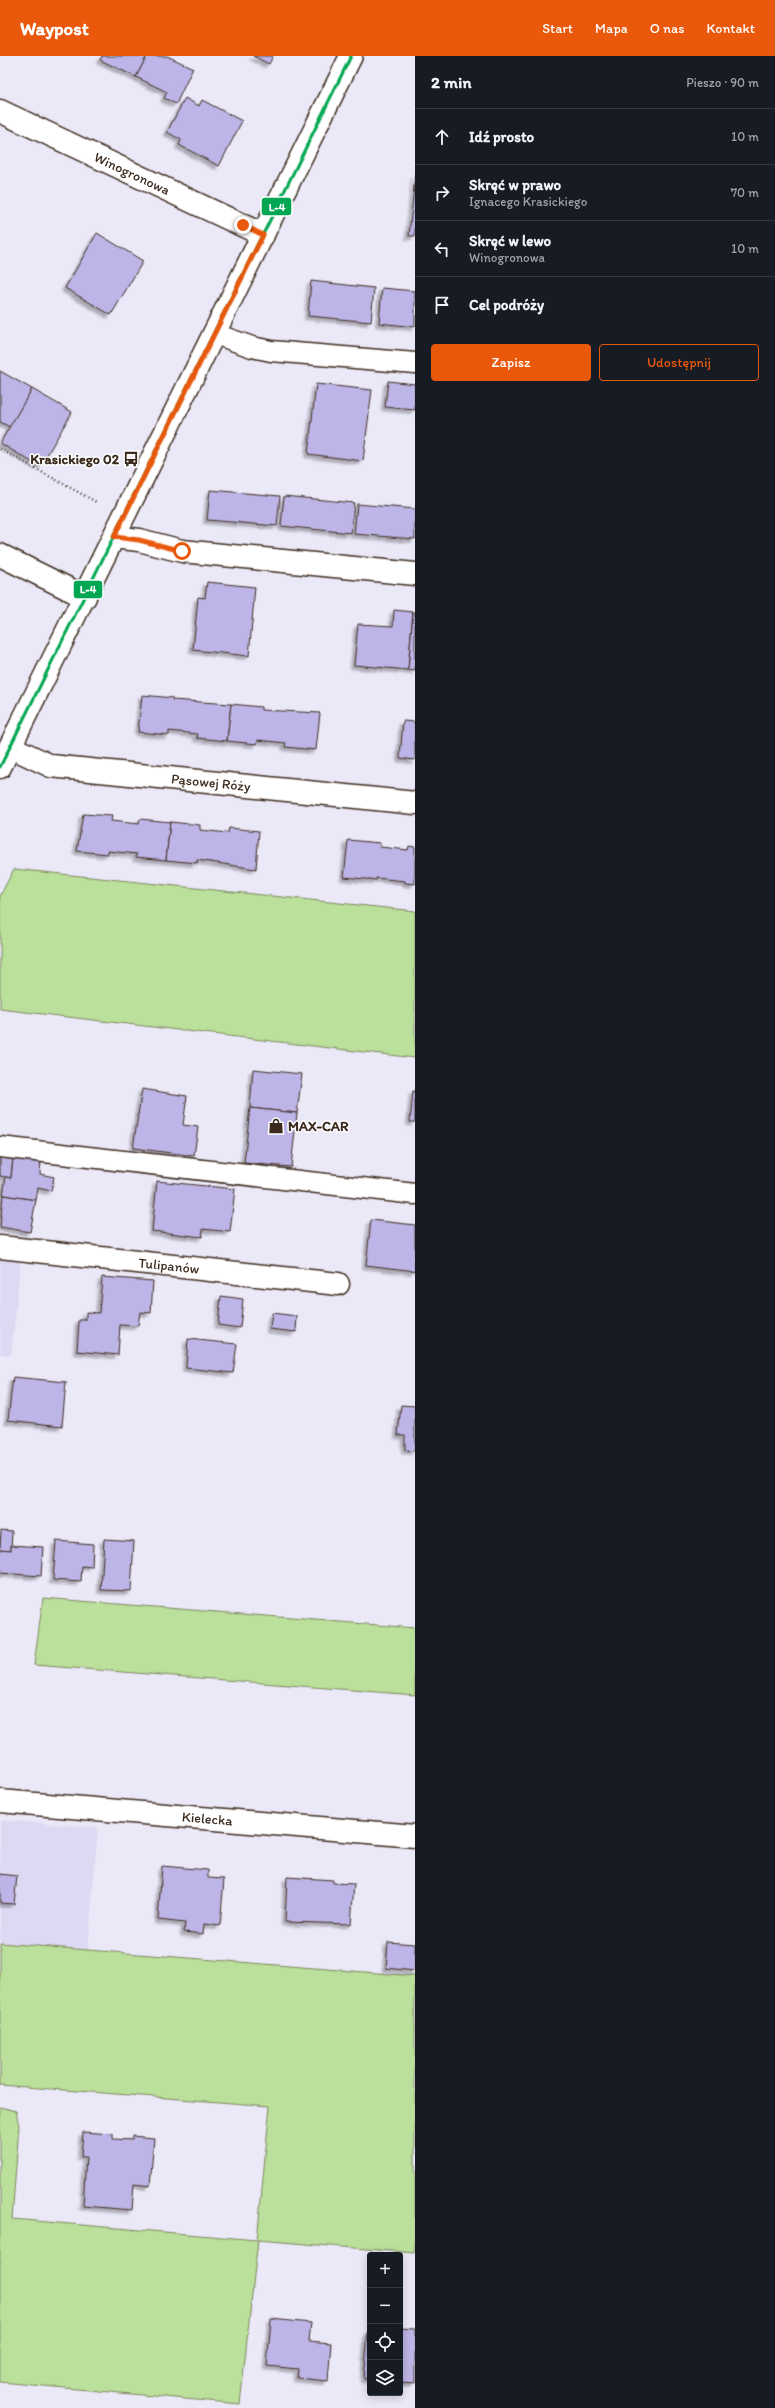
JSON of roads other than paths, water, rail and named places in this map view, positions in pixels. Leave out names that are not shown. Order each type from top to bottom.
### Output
[{"type":"street","points":[[0,767],[351,56]]},
{"type":"street","name":"Winogronowa","points":[[0,111],[263,235]]},
{"type":"street","points":[[114,537],[139,540],[182,551],[415,574]]},
{"type":"street","points":[[0,556],[85,597]]},
{"type":"street","name":"Pąsowej Róży","points":[[11,747],[51,766],[415,803]]},
{"type":"street","name":"Tulipanów","points":[[0,1247],[338,1284]]},
{"type":"street","name":"Kielecka","points":[[0,1801],[415,1836]]},
{"type":"lane","points":[[214,334],[252,347],[271,350],[415,363]]},
{"type":"lane","points":[[0,1147],[415,1194]]},
{"type":"place","name":"Krasickiego 02","points":[[131,459]]},
{"type":"place","name":"MAX-CAR","points":[[276,1126]]}]
